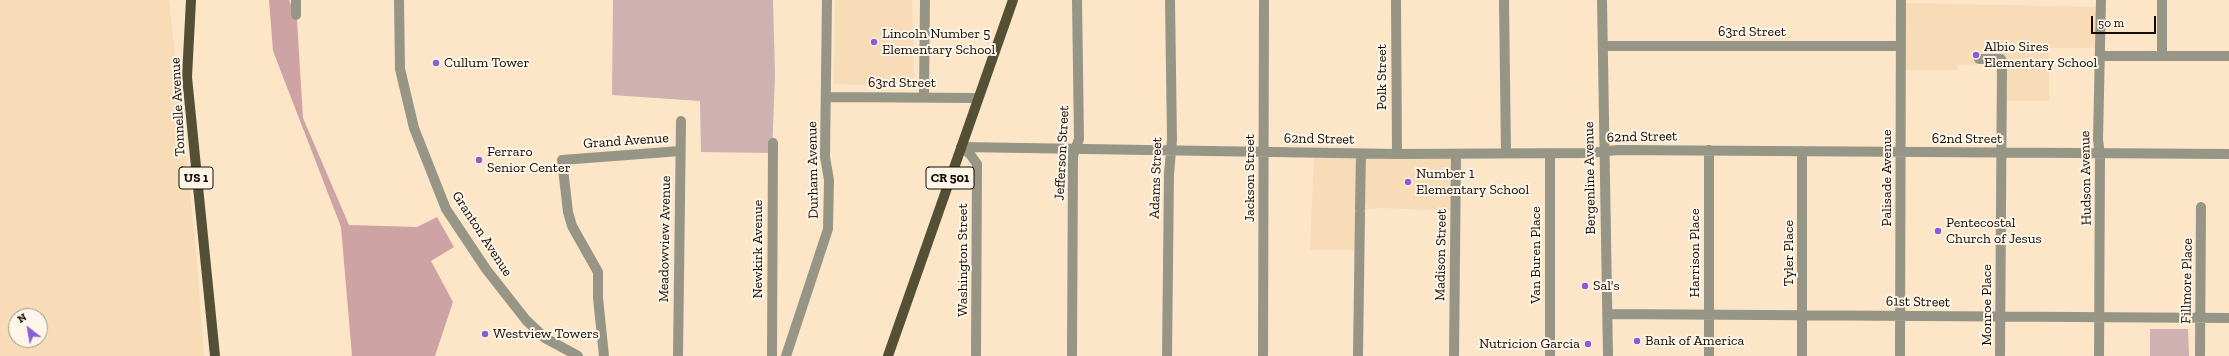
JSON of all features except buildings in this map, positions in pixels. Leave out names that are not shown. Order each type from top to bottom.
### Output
[{"type":"main road","name":"Tonnelle Avenue","points":[[190,0],[188,85],[215,356]]},
{"type":"main road","name":"CR 501","points":[[888,356],[1013,0]]},
{"type":"street","points":[[296,0],[296,15]]},
{"type":"street","name":"Granton Avenue","points":[[399,0],[400,68],[414,128],[424,158],[446,209],[486,269],[526,320],[544,338],[578,356]]},
{"type":"street","name":"Durham Avenue","points":[[786,356],[828,229],[829,180],[825,157],[827,0]]},
{"type":"street","points":[[924,0],[924,97]]},
{"type":"street","name":"Jefferson Street","points":[[1072,356],[1073,156],[1079,139],[1077,0]]},
{"type":"street","name":"Adams Street","points":[[1167,356],[1170,150],[1172,140],[1170,0]]},
{"type":"street","name":"Jackson Street","points":[[1263,356],[1264,0]]},
{"type":"street","name":"Polk Street","points":[[1396,0],[1397,154]]},
{"type":"street","points":[[1504,0],[1506,153]]},
{"type":"street","name":"Bergenline Avenue","points":[[1602,0],[1608,356]]},
{"type":"street","name":"Palisade Avenue","points":[[1900,356],[1901,0]]},
{"type":"street","name":"Hudson Avenue","points":[[2100,356],[2100,154],[2098,140],[2101,0]]},
{"type":"street","points":[[2162,0],[2162,55]]},
{"type":"street","name":"63rd Street","points":[[1603,46],[1901,46]]},
{"type":"street","points":[[2101,56],[2229,56]]},
{"type":"street","name":"Monroe Place","points":[[1979,59],[2001,59],[2000,356]]},
{"type":"street","name":"63rd Street","points":[[826,97],[978,98]]},
{"type":"street","name":"Meadowview Avenue","points":[[678,356],[681,121]]},
{"type":"street","name":"Newkirk Avenue","points":[[772,356],[773,143]]},
{"type":"street","name":"62nd Street","points":[[961,147],[1361,154],[1709,150],[1901,153],[2229,154]]},
{"type":"street","name":"Washington Street","points":[[961,147],[970,154],[977,164],[976,356]]},
{"type":"street","name":"Harrison Place","points":[[1709,150],[1709,356]]},
{"type":"street","name":"Tyler Place","points":[[1802,151],[1802,356]]},
{"type":"street","name":"Grand Avenue","points":[[604,356],[598,298],[598,272],[593,260],[572,226],[568,212],[562,160],[680,152]]},
{"type":"street","name":"Van Buren Place","points":[[1550,153],[1550,356]]},
{"type":"street","points":[[1358,356],[1361,154]]},
{"type":"street","name":"Madison Street","points":[[1454,356],[1456,154]]},
{"type":"street","name":"Fillmore Place","points":[[2200,356],[2201,206]]},
{"type":"street","name":"61st Street","points":[[1608,314],[2229,318]]},
{"type":"shaded area","points":[[0,0],[169,0],[196,250],[204,356],[0,356]]},
{"type":"shaded area","points":[[269,0],[289,0],[297,20],[303,118],[349,225],[417,227],[437,217],[454,247],[431,261],[453,302],[435,356],[352,356],[341,227],[273,51]]},
{"type":"shaded area","points":[[613,0],[773,0],[775,75],[772,153],[701,152],[700,101],[612,95]]},
{"type":"shaded area","name":"Lincoln Number 5 Elementary School","points":[[835,0],[912,0],[914,87],[834,84]]},
{"type":"shaded area","name":"Albio Sires Elementary School","points":[[1906,3],[2097,7],[2098,48],[2049,48],[2049,101],[2002,101],[2002,63],[1957,65],[1957,70],[1903,70]]},
{"type":"shaded area","points":[[1314,154],[1360,155],[1359,250],[1310,250]]},
{"type":"shaded area","name":"Number 1 Elementary School","points":[[1455,154],[1454,211],[1383,208],[1362,210],[1361,155]]},
{"type":"shaded area","points":[[2150,329],[2188,329],[2189,356],[2150,356]]},
{"type":"place","name":"Lincoln Number 5 Elementary School","points":[[874,42]]},
{"type":"place","name":"Albio Sires Elementary School","points":[[1976,55]]},
{"type":"place","name":"Cullum Tower","points":[[436,63]]},
{"type":"place","name":"Ferraro Senior Center","points":[[479,160]]},
{"type":"place","name":"Number 1 Elementary School","points":[[1408,182]]},
{"type":"place","name":"Pentecostal Church of Jesus","points":[[1938,231]]},
{"type":"place","name":"Sal's","points":[[1585,286]]},
{"type":"place","name":"Westview Towers","points":[[485,334]]},
{"type":"place","name":"Bank of America","points":[[1637,341]]},
{"type":"place","name":"Nutricion Garcia","points":[[1588,344]]}]
